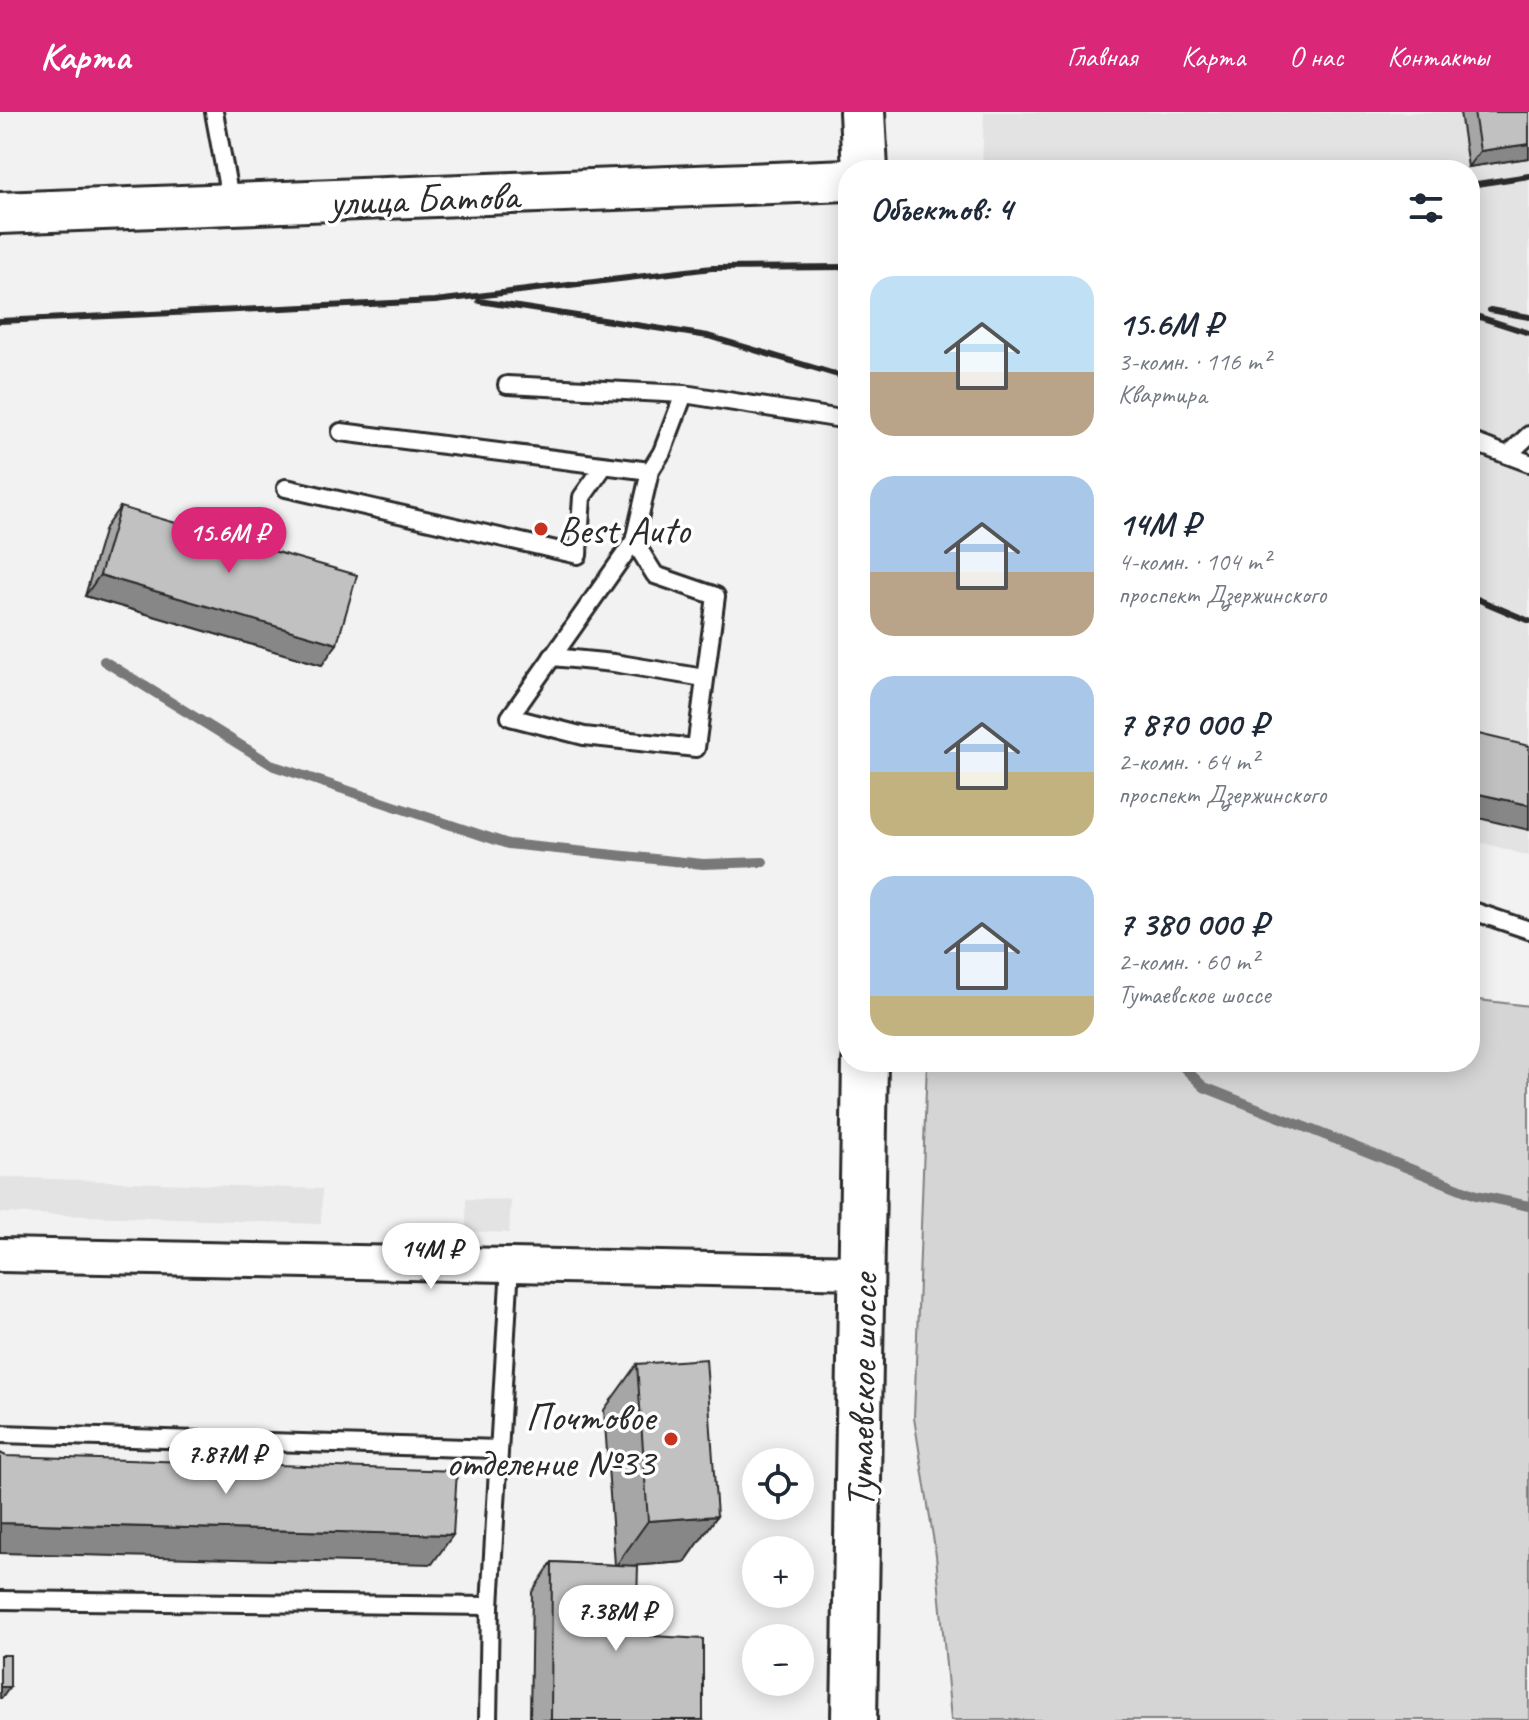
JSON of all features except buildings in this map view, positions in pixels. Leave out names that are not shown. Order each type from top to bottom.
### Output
[{"type":"main road","points":[[862,112],[864,160]]},
{"type":"main road","name":"Тутаевское шоссе","points":[[854,1720],[865,1072]]},
{"type":"street","name":"улица Батова","points":[[0,213],[838,180]]},
{"type":"street","points":[[0,1255],[863,1272]]},
{"type":"lane","points":[[214,112],[232,206]]},
{"type":"lane","points":[[507,385],[684,394],[838,418]]},
{"type":"lane","points":[[634,541],[655,575],[716,596],[696,748],[584,736],[510,717],[634,541],[650,471],[662,452],[684,394]]},
{"type":"lane","points":[[341,432],[650,471]]},
{"type":"lane","points":[[1508,455],[1529,435]]},
{"type":"lane","points":[[1480,445],[1529,463]]},
{"type":"lane","points":[[286,488],[578,555],[582,497],[604,466]]},
{"type":"lane","points":[[552,657],[614,663],[704,678]]},
{"type":"lane","points":[[1480,913],[1529,930]]},
{"type":"lane","points":[[488,1720],[490,1606],[510,1265]]},
{"type":"lane","points":[[0,1434],[499,1449]]},
{"type":"lane","points":[[0,1600],[490,1606]]},
{"type":"shaded area","points":[[984,112],[1529,112],[1529,856],[1480,842],[1480,160],[982,160]]},
{"type":"shaded area","points":[[1480,1000],[1529,1006],[1529,1720],[951,1720],[936,1555],[914,1418],[927,1072],[1480,1072]]},
{"type":"shaded area","points":[[0,1177],[322,1189],[321,1224],[0,1213]]},
{"type":"shaded area","points":[[466,1199],[511,1200],[509,1233],[466,1231]]},
{"type":"waterway","points":[[104,661],[274,766],[508,844],[703,864],[763,862]]},
{"type":"waterway","points":[[1188,1072],[1204,1087],[1476,1195],[1529,1206]]},
{"type":"railway","points":[[1480,183],[1529,176]]},
{"type":"railway","points":[[0,321],[435,301],[712,268],[838,267]]},
{"type":"railway","points":[[479,301],[708,336],[838,375]]},
{"type":"railway","points":[[1490,310],[1529,317]]},
{"type":"railway","points":[[1480,317],[1529,333]]},
{"type":"railway","points":[[1480,600],[1529,621]]},
{"type":"place","name":"Best Auto","points":[[541,529]]},
{"type":"place","name":"Почтовое отделение №33","points":[[671,1439]]}]
